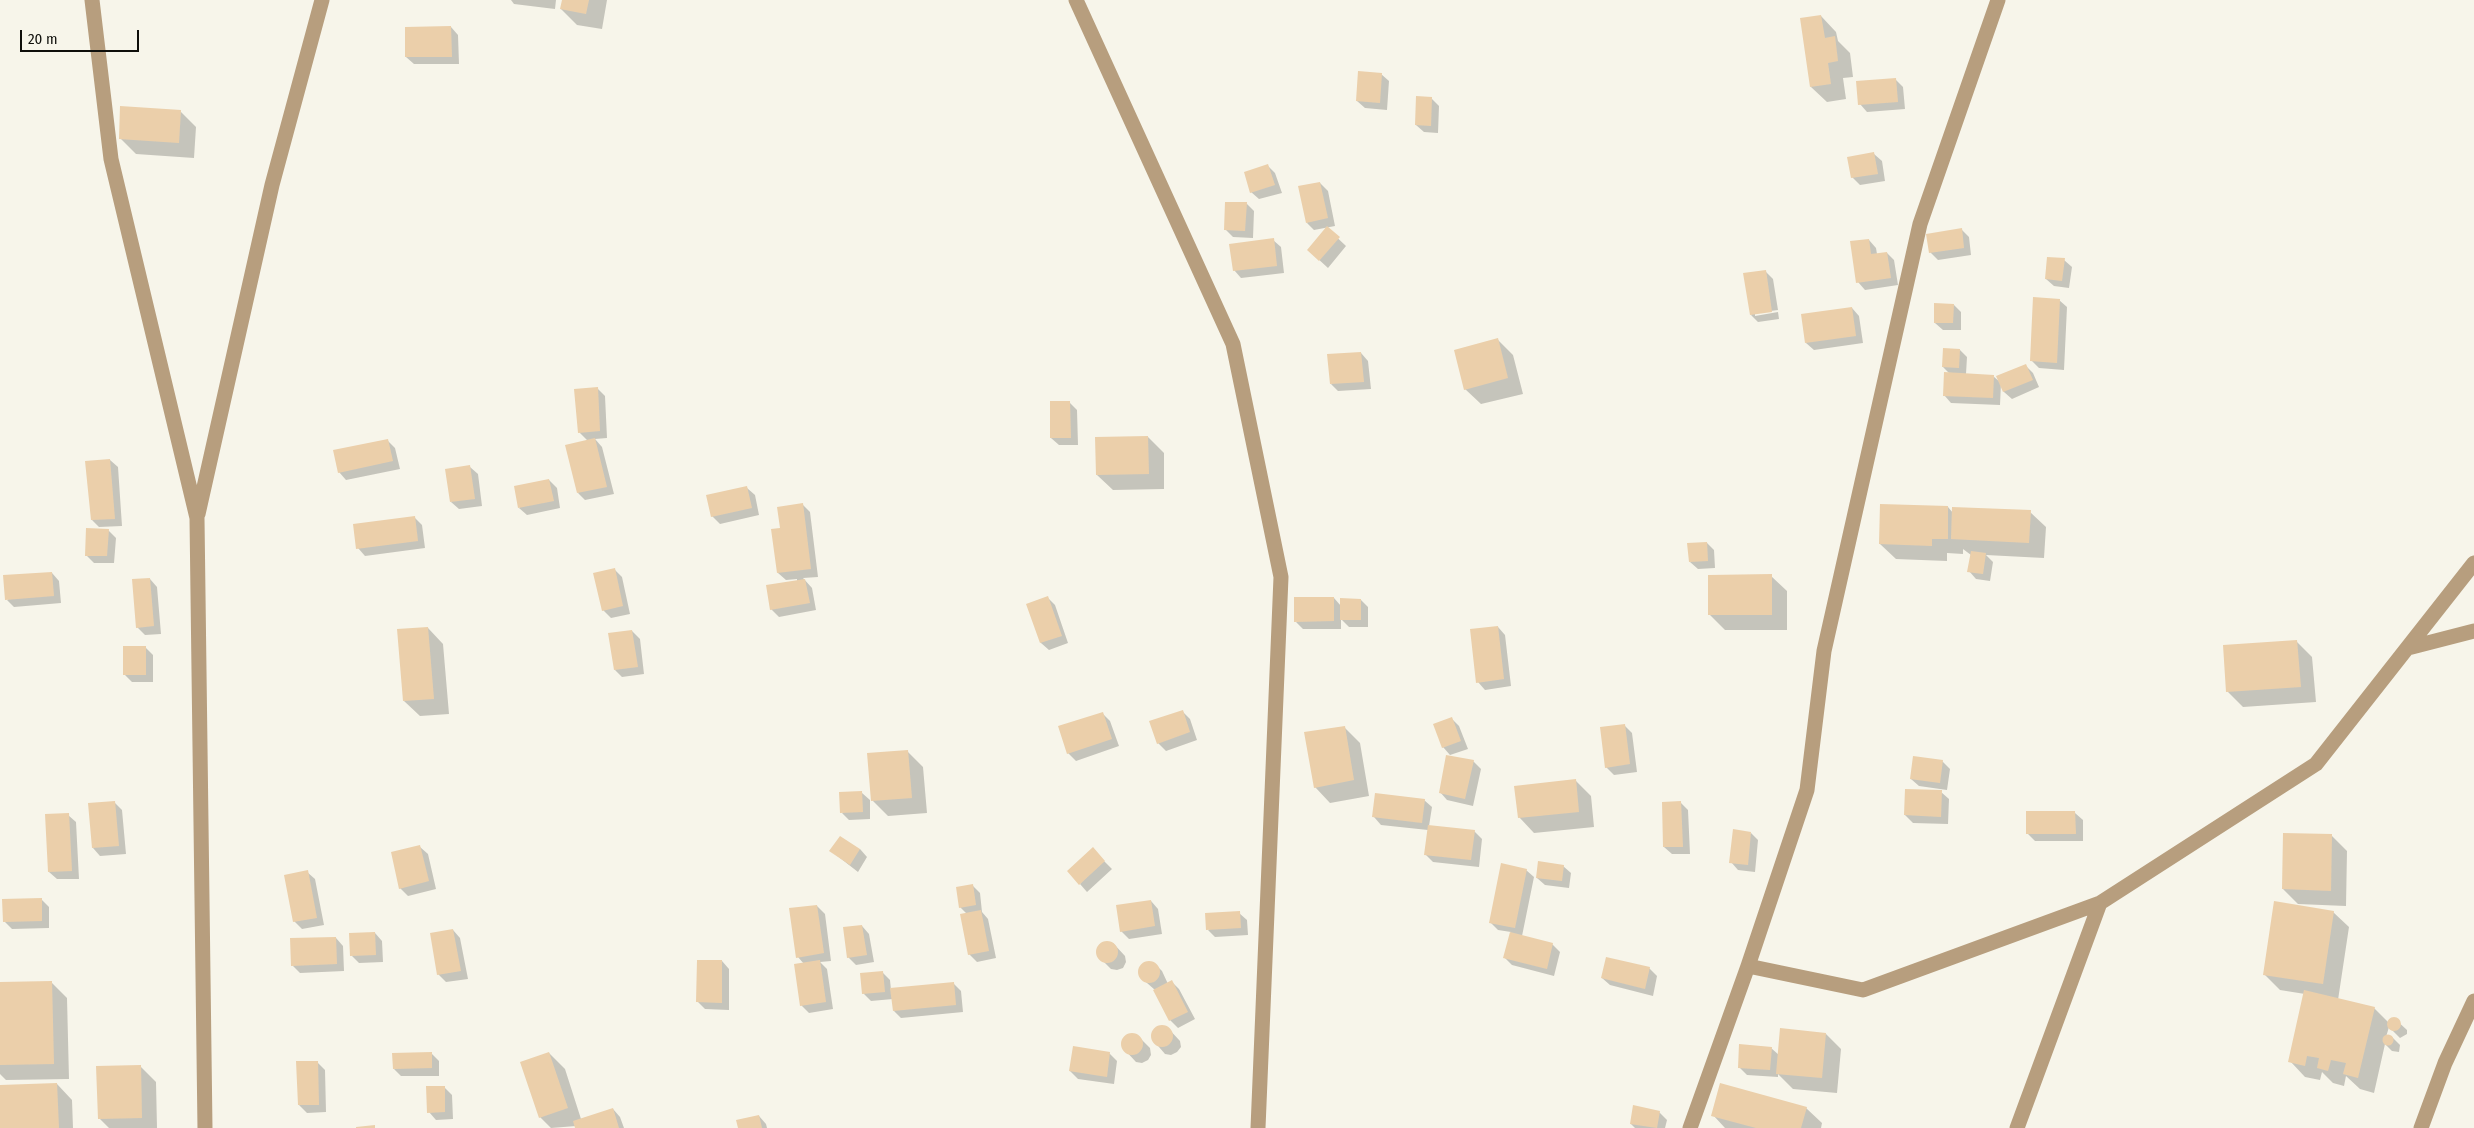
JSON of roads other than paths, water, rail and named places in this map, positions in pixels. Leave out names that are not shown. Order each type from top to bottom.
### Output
[{"type":"street","points":[[92,0],[111,159],[197,518],[205,1128]]},
{"type":"street","points":[[197,518],[272,186],[322,0]]},
{"type":"street","points":[[1076,0],[1232,344],[1280,577],[1258,1128]]},
{"type":"street","points":[[1690,1128],[1748,966],[1807,790],[1824,651],[1920,224],[1998,0]]},
{"type":"street","points":[[1748,966],[1863,990],[2100,904],[2316,764],[2474,563]]},
{"type":"street","points":[[2408,648],[2474,631]]},
{"type":"street","points":[[2017,1128],[2100,904]]},
{"type":"street","points":[[2421,1128],[2445,1063],[2474,1001]]}]
